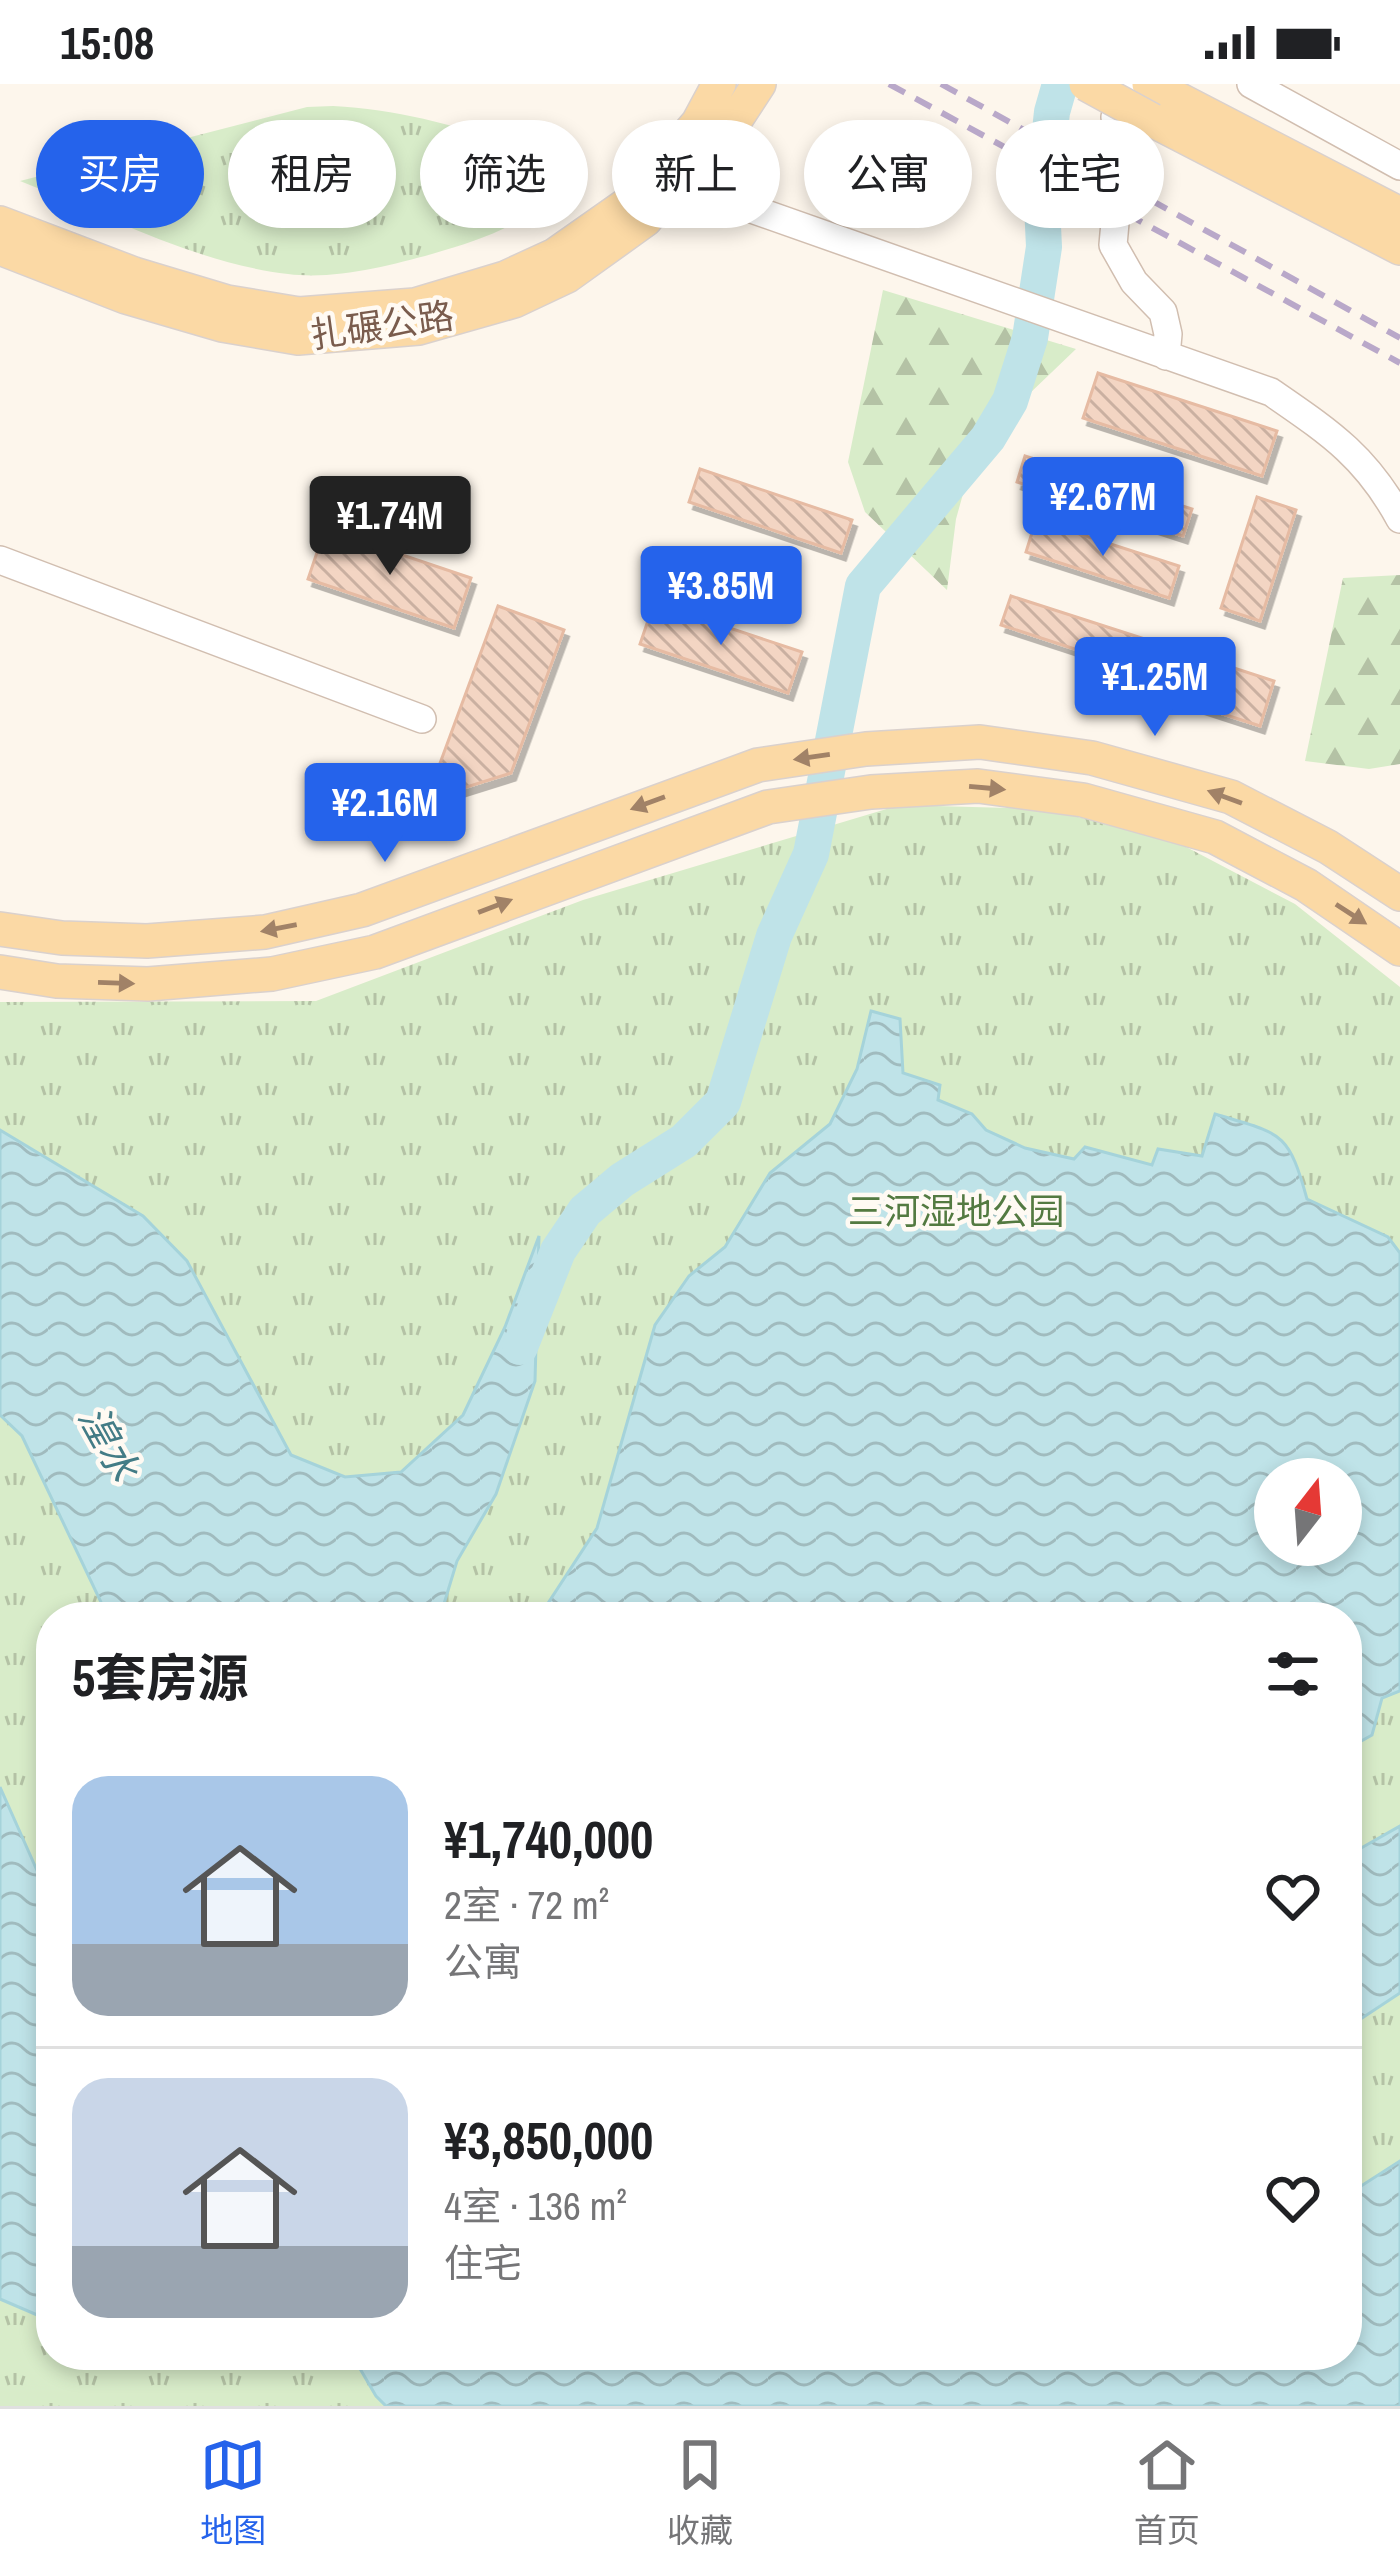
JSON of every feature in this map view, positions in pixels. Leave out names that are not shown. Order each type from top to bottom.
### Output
[{"type":"main road","name":"扎碾公路","points":[[700,120],[718,84]]},
{"type":"main road","name":"扎碾公路","points":[[735,120],[759,84]]},
{"type":"main road","points":[[1086,84],[1159,101],[1400,214]]},
{"type":"main road","points":[[1159,101],[1400,248]]},
{"type":"main road","name":"扎碾公路","points":[[0,223],[134,274],[227,302],[299,314],[415,304],[506,278],[554,255],[612,214]]},
{"type":"main road","name":"扎碾公路","points":[[0,248],[126,297],[222,326],[298,338],[419,328],[514,301],[567,276],[634,228]]},
{"type":"main road","points":[[0,928],[62,938],[147,941],[265,932],[362,910],[758,765],[866,749],[980,742],[1092,758],[1231,797],[1328,847],[1400,895]]},
{"type":"main road","points":[[0,972],[58,981],[148,984],[272,974],[375,952],[768,807],[871,792],[978,786],[1083,800],[1215,837],[1306,885],[1400,949]]},
{"type":"street","points":[[1125,84],[1115,117],[1122,145],[1113,245],[1134,282],[1163,312],[1166,356]]},
{"type":"street","points":[[1251,84],[1400,166]]},
{"type":"street","points":[[780,217],[1271,392],[1390,471],[1400,519]]},
{"type":"street","points":[[0,560],[422,719]]},
{"type":"green space","points":[[307,107],[366,109],[424,120],[420,120],[420,228],[504,228],[397,263],[324,275],[288,274],[219,260],[132,228],[204,228],[204,134],[228,127],[228,228],[396,228],[396,120],[257,120]]},
{"type":"green space","points":[[883,290],[1076,349],[977,444],[956,519],[947,590],[865,512],[848,462]]},
{"type":"green space","points":[[1400,575],[1400,764],[1369,769],[1305,761],[1343,578]]},
{"type":"green space","name":"三河湿地公园","points":[[900,805],[1044,809],[1171,839],[1295,904],[1400,987],[1400,2406],[0,2406],[0,1002],[316,1001],[583,900]]},
{"type":"water","points":[[871,1011],[900,1019],[903,1073],[940,1085],[938,1100],[972,1114],[986,1130],[1025,1148],[1074,1159],[1085,1147],[1152,1165],[1158,1149],[1202,1156],[1215,1114],[1279,1138],[1294,1159],[1307,1199],[1388,1237],[1400,1253],[1400,1691],[1382,1698],[1372,1735],[1362,1741],[1362,1602],[549,1602],[597,1528],[655,1325],[689,1276],[725,1247],[770,1173],[830,1124],[857,1069]]},
{"type":"water","name":"湟水","points":[[0,1130],[143,1216],[187,1261],[291,1455],[345,1477],[401,1472],[463,1415],[505,1327],[539,1236],[535,1381],[496,1494],[457,1561],[445,1602],[101,1602],[22,1436],[0,1415]]},
{"type":"water","points":[[0,1787],[36,1868],[36,2315],[0,2299]]},
{"type":"water","points":[[1400,1826],[1400,1993],[1362,2018],[1362,1848]]},
{"type":"water","points":[[1400,2161],[1400,2406],[386,2406],[361,2370],[1362,2370],[1362,2185]]},
{"type":"building","points":[[1098,373],[1277,431],[1262,476],[1083,418]]},
{"type":"building","points":[[1025,456],[1192,509],[1183,536],[1017,482]]},
{"type":"building","points":[[700,469],[852,520],[841,553],[689,502]]},
{"type":"building","points":[[1257,497],[1296,510],[1260,621],[1221,608]]},
{"type":"building","points":[[1036,520],[1179,566],[1169,598],[1026,552]]},
{"type":"building","points":[[325,529],[471,578],[454,628],[308,579]]},
{"type":"building","points":[[1011,596],[1151,641],[1142,671],[1001,625]]},
{"type":"building","points":[[654,603],[802,652],[788,693],[640,644]]},
{"type":"building","points":[[498,606],[564,630],[511,773],[451,792],[432,785]]},
{"type":"building","points":[[1151,641],[1274,681],[1260,726],[1137,686]]},
{"type":"waterway","points":[[520,1347],[558,1251],[585,1211],[622,1180],[684,1141],[723,1102],[774,936],[811,854],[863,586],[988,438],[1010,401],[1030,338],[1044,247],[1042,205],[1052,112],[1060,84]]},
{"type":"railway","points":[[889,84],[1400,363]]},
{"type":"railway","points":[[941,84],[1400,338]]}]
